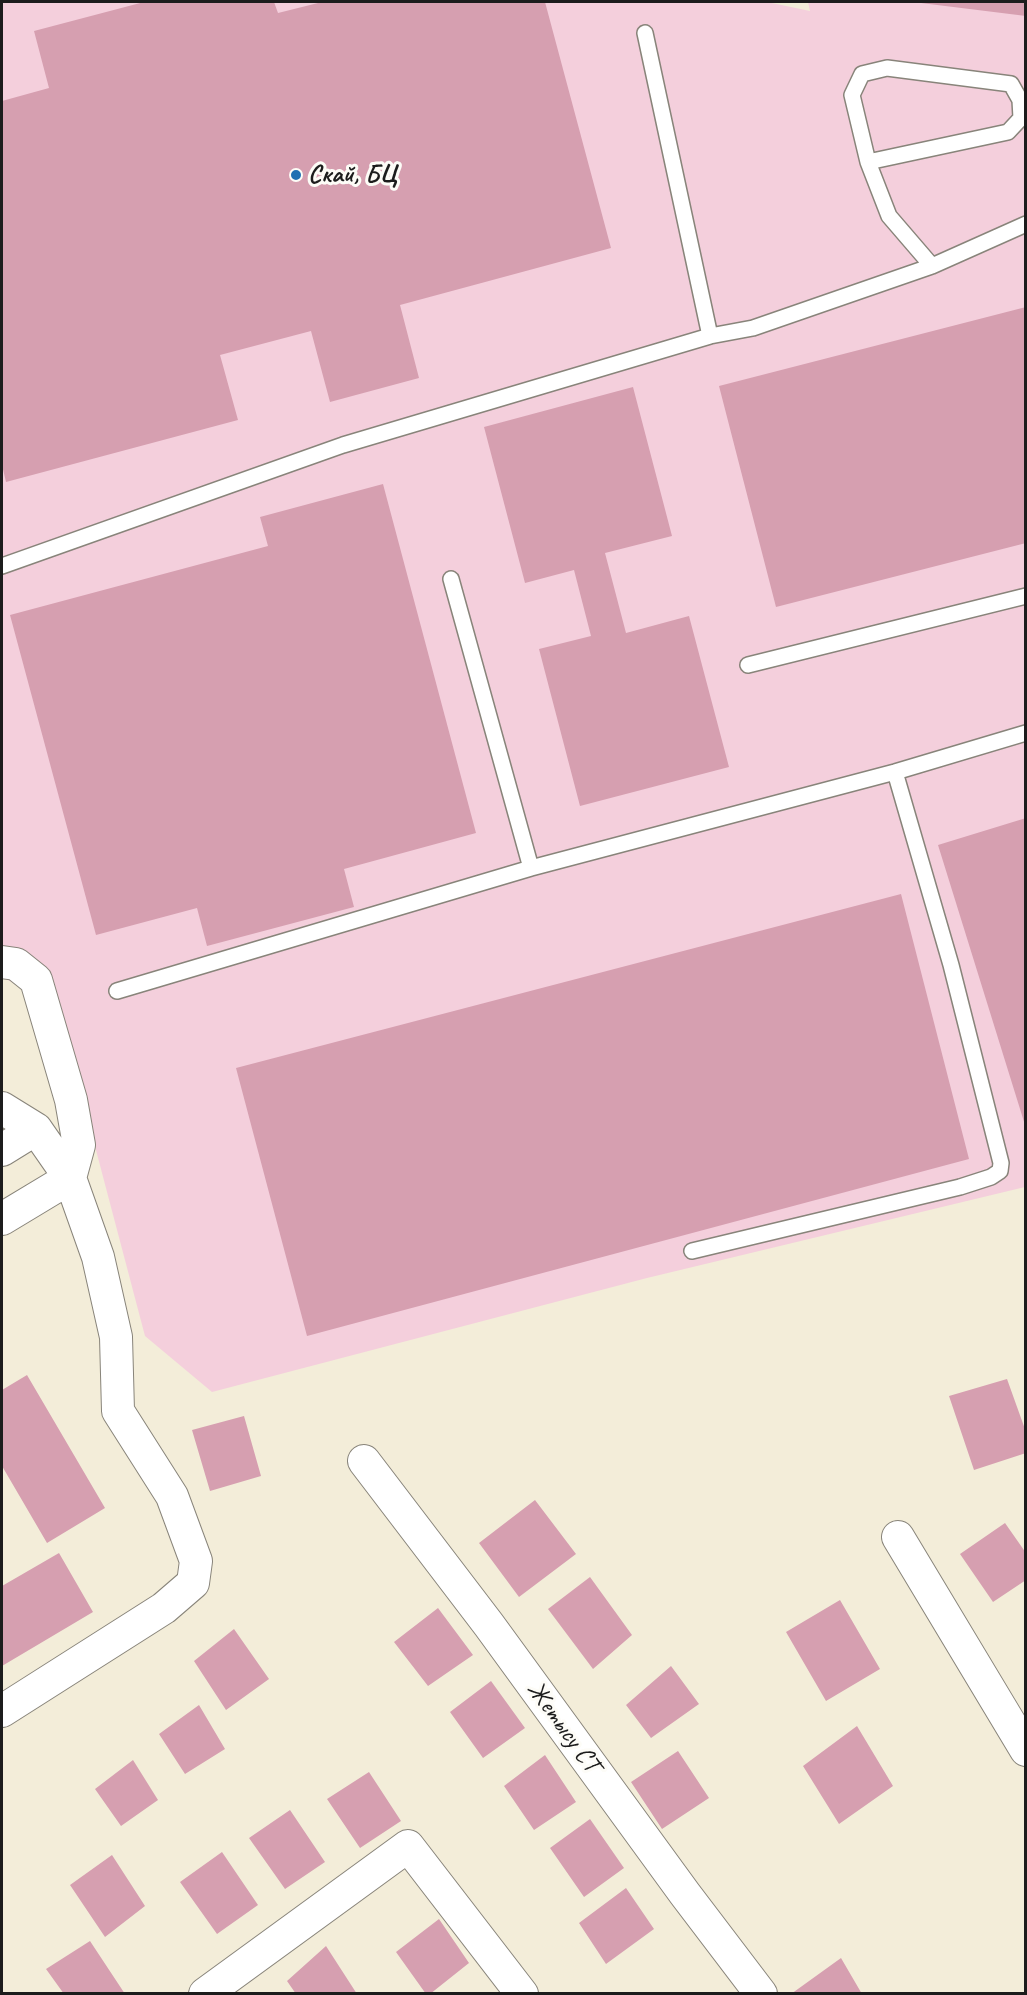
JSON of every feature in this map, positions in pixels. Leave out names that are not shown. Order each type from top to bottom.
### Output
[{"type":"street","points":[[2,962],[16,964],[36,980],[71,1100],[79,1145],[70,1178],[2,1219]]},
{"type":"street","points":[[2,1108],[36,1129],[70,1178],[98,1257],[116,1337],[118,1412],[172,1496],[196,1561],[193,1583],[164,1608],[2,1711]]},
{"type":"street","points":[[2,1150],[36,1129]]},
{"type":"street","name":"Жетысу СТ","points":[[364,1461],[489,1625],[685,1894],[761,1994]]},
{"type":"street","points":[[898,1537],[1026,1750]]},
{"type":"street","points":[[205,1994],[408,1846],[511,1990]]},
{"type":"lane","points":[[645,33],[710,336]]},
{"type":"lane","points":[[868,162],[1008,132],[1021,118],[1020,100],[1011,84],[887,68],[862,74],[852,95],[868,162],[889,216],[932,266]]},
{"type":"lane","points":[[2,566],[342,444],[710,336],[753,328],[932,266],[1026,225]]},
{"type":"lane","points":[[451,579],[531,868]]},
{"type":"lane","points":[[748,665],[1026,596]]},
{"type":"lane","points":[[117,991],[531,868],[895,772],[1026,733]]},
{"type":"lane","points":[[692,1251],[960,1187],[991,1177],[1000,1171],[1000,1163],[951,965],[895,772]]},
{"type":"shaded area","points":[[2,2],[767,2],[810,11],[808,2],[1025,2],[1025,1187],[647,1278],[212,1392],[145,1336],[58,1006],[2,977]]},
{"type":"building","name":"Скай, БЦ","points":[[144,2],[274,2],[278,13],[322,2],[545,2],[611,248],[400,305],[419,378],[330,402],[311,331],[220,355],[238,420],[6,482],[2,465],[2,101],[49,88],[34,31]]},
{"type":"building","points":[[1026,2],[1026,16],[921,3]]},
{"type":"building","points":[[1026,307],[1026,543],[776,607],[719,386]]},
{"type":"building","points":[[633,387],[672,536],[605,553],[626,633],[689,616],[729,767],[580,806],[539,649],[591,636],[574,570],[525,583],[484,427]]},
{"type":"building","points":[[383,484],[476,833],[344,869],[354,907],[207,946],[197,908],[96,935],[10,615],[268,546],[260,517]]},
{"type":"building","points":[[1026,818],[1026,1125],[1025,1125],[938,845]]},
{"type":"building","points":[[901,894],[969,1159],[307,1336],[236,1068]]},
{"type":"building","points":[[27,1375],[105,1508],[47,1543],[2,1466],[2,1390]]},
{"type":"building","points":[[1007,1379],[1026,1432],[1026,1453],[974,1470],[949,1396]]},
{"type":"building","points":[[244,1416],[261,1476],[210,1491],[192,1430]]},
{"type":"building","points":[[535,1500],[576,1554],[519,1597],[479,1543]]},
{"type":"building","points":[[1005,1523],[1026,1553],[1026,1580],[993,1602],[960,1554]]},
{"type":"building","points":[[59,1553],[93,1612],[2,1666],[2,1586]]},
{"type":"building","points":[[590,1577],[632,1635],[593,1669],[548,1609]]},
{"type":"building","points":[[840,1600],[880,1669],[826,1701],[786,1632]]},
{"type":"building","points":[[438,1608],[473,1655],[428,1686],[394,1642]]},
{"type":"building","points":[[234,1629],[269,1679],[226,1710],[194,1661]]},
{"type":"building","points":[[671,1666],[699,1704],[651,1738],[626,1705]]},
{"type":"building","points":[[491,1681],[525,1728],[483,1758],[450,1712]]},
{"type":"building","points":[[199,1705],[225,1749],[185,1774],[159,1734]]},
{"type":"building","points":[[857,1726],[893,1786],[839,1824],[803,1766]]},
{"type":"building","points":[[678,1751],[709,1798],[662,1829],[631,1782]]},
{"type":"building","points":[[545,1755],[576,1802],[534,1830],[504,1786]]},
{"type":"building","points":[[133,1760],[158,1800],[121,1826],[95,1789]]},
{"type":"building","points":[[369,1772],[401,1821],[360,1848],[327,1799]]},
{"type":"building","points":[[290,1810],[325,1862],[285,1889],[249,1838]]},
{"type":"building","points":[[590,1819],[624,1868],[584,1897],[550,1848]]},
{"type":"building","points":[[222,1852],[258,1905],[217,1934],[180,1882]]},
{"type":"building","points":[[112,1855],[145,1906],[105,1937],[70,1885]]},
{"type":"building","points":[[626,1888],[654,1929],[606,1964],[579,1923]]},
{"type":"building","points":[[439,1919],[469,1963],[430,1994],[426,1994],[396,1952]]},
{"type":"building","points":[[90,1941],[125,1994],[64,1994],[46,1969]]},
{"type":"building","points":[[326,1946],[357,1994],[296,1994],[287,1981]]},
{"type":"building","points":[[841,1958],[862,1994],[791,1994]]},
{"type":"place","name":"Скай, БЦ","points":[[296,175]]}]
